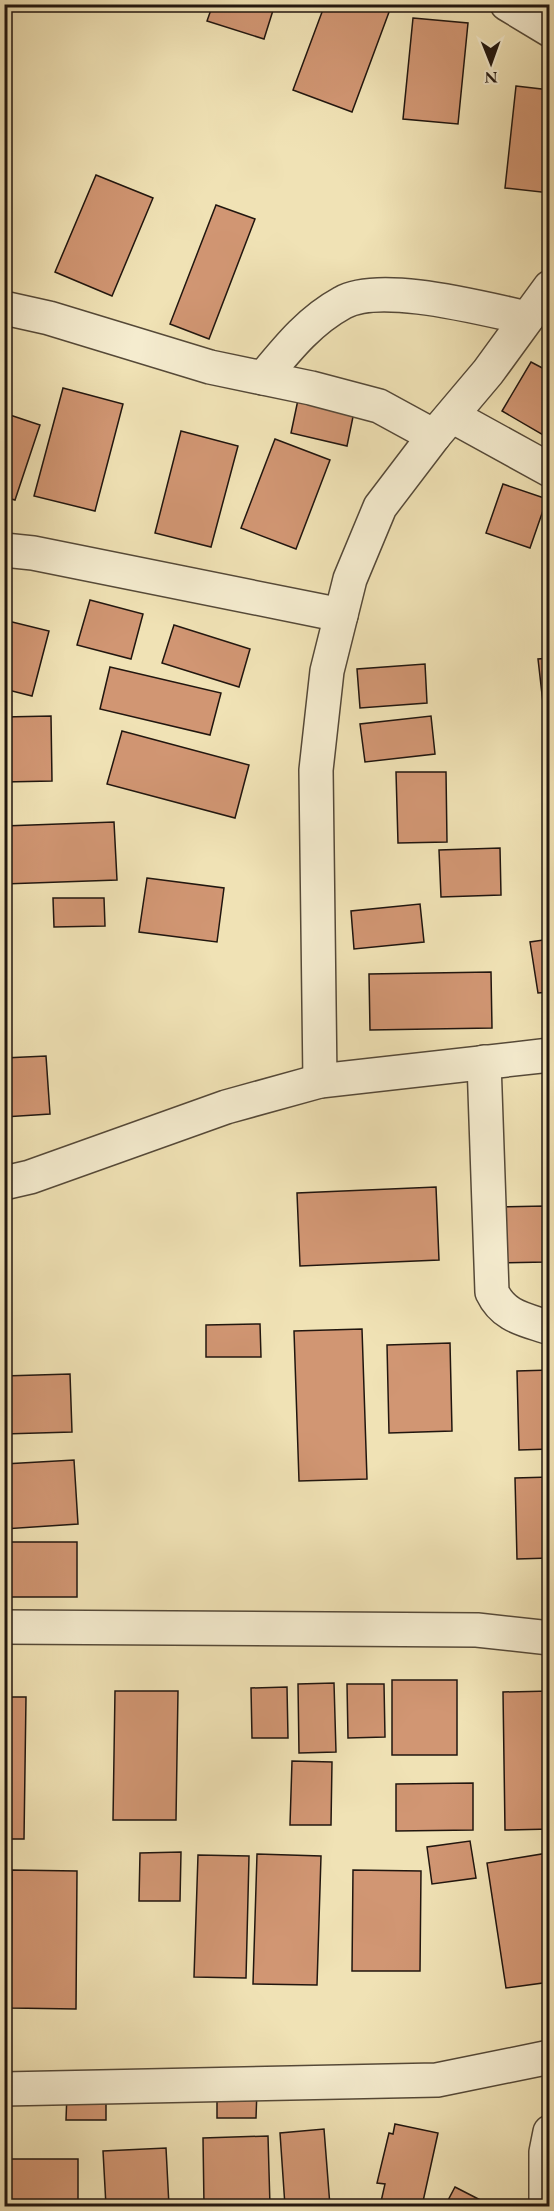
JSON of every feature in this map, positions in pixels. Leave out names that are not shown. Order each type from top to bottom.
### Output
[{"type":"street","points":[[507,4],[549,30]]},
{"type":"street","points":[[320,1081],[316,770],[327,671],[350,579],[380,507],[549,287]]},
{"type":"street","points":[[263,378],[302,330],[344,301],[382,295],[426,297],[527,318]]},
{"type":"street","points":[[4,308],[49,318],[210,367],[379,406],[443,426],[549,470]]},
{"type":"street","points":[[4,550],[33,553],[341,615]]},
{"type":"street","points":[[4,1183],[30,1177],[226,1107],[320,1081],[549,1055]]},
{"type":"street","points":[[484,1062],[492,1292],[499,1306],[517,1317],[549,1328]]},
{"type":"street","points":[[4,1627],[477,1630],[549,1638]]},
{"type":"street","points":[[4,2089],[437,2080],[549,2057]]},
{"type":"street","points":[[546,2206],[546,2152],[549,2132]]},
{"type":"building","points":[[213,4],[275,4],[264,39],[207,21]]},
{"type":"building","points":[[325,4],[392,4],[352,112],[293,90]]},
{"type":"building","points":[[413,18],[468,23],[458,124],[403,119]]},
{"type":"building","points":[[516,86],[550,90],[550,193],[505,188]]},
{"type":"building","points":[[96,175],[153,198],[112,296],[55,272]]},
{"type":"building","points":[[216,205],[255,219],[209,339],[170,324]]},
{"type":"building","points":[[531,362],[550,372],[550,439],[502,411]]},
{"type":"building","points":[[63,388],[123,404],[95,511],[34,496]]},
{"type":"building","points":[[299,395],[355,407],[347,446],[291,433]]},
{"type":"building","points":[[4,413],[40,425],[15,500],[4,497]]},
{"type":"building","points":[[181,431],[238,446],[211,547],[155,533]]},
{"type":"building","points":[[275,439],[330,460],[296,549],[241,528]]},
{"type":"building","points":[[503,484],[547,499],[530,548],[486,533]]},
{"type":"building","points":[[90,600],[143,614],[131,659],[77,645]]},
{"type":"building","points":[[4,620],[49,631],[32,696],[4,689]]},
{"type":"building","points":[[174,625],[250,649],[239,687],[162,663]]},
{"type":"building","points":[[550,658],[550,703],[543,703],[538,659]]},
{"type":"building","points":[[425,664],[427,703],[360,708],[357,669]]},
{"type":"building","points":[[110,667],[221,693],[210,735],[100,709]]},
{"type":"building","points":[[51,716],[52,781],[4,782],[4,717]]},
{"type":"building","points":[[431,716],[435,754],[365,762],[360,724]]},
{"type":"building","points":[[122,731],[249,765],[235,818],[107,784]]},
{"type":"building","points":[[396,772],[446,772],[447,842],[398,843]]},
{"type":"building","points":[[114,822],[117,880],[4,884],[4,826]]},
{"type":"building","points":[[500,848],[501,895],[441,897],[439,850]]},
{"type":"building","points":[[147,878],[224,888],[217,942],[139,932]]},
{"type":"building","points":[[53,898],[104,898],[105,926],[54,927]]},
{"type":"building","points":[[420,904],[424,942],[354,949],[351,911]]},
{"type":"building","points":[[550,939],[550,992],[538,993],[530,942]]},
{"type":"building","points":[[491,972],[492,1028],[370,1030],[369,974]]},
{"type":"building","points":[[46,1056],[50,1114],[4,1117],[4,1058]]},
{"type":"building","points":[[436,1187],[439,1260],[300,1266],[297,1193]]},
{"type":"building","points":[[545,1206],[546,1262],[494,1263],[492,1207]]},
{"type":"building","points":[[260,1324],[261,1357],[206,1357],[206,1325]]},
{"type":"building","points":[[362,1329],[367,1479],[299,1481],[294,1331]]},
{"type":"building","points":[[450,1343],[452,1431],[389,1433],[387,1345]]},
{"type":"building","points":[[550,1370],[550,1449],[519,1450],[517,1371]]},
{"type":"building","points":[[70,1374],[72,1432],[4,1434],[4,1376]]},
{"type":"building","points":[[74,1460],[78,1524],[4,1529],[4,1464]]},
{"type":"building","points":[[550,1477],[550,1558],[517,1559],[515,1478]]},
{"type":"building","points":[[9,1542],[77,1542],[77,1597],[9,1597]]},
{"type":"building","points":[[392,1680],[457,1680],[457,1755],[392,1755]]},
{"type":"building","points":[[334,1683],[336,1752],[299,1753],[298,1684]]},
{"type":"building","points":[[347,1684],[384,1684],[385,1737],[348,1738]]},
{"type":"building","points":[[287,1687],[288,1738],[252,1738],[251,1688]]},
{"type":"building","points":[[115,1691],[178,1691],[176,1820],[113,1820]]},
{"type":"building","points":[[550,1691],[550,1829],[505,1830],[503,1692]]},
{"type":"building","points":[[4,1697],[26,1697],[24,1839],[4,1839]]},
{"type":"building","points":[[292,1761],[332,1762],[331,1825],[290,1825]]},
{"type":"building","points":[[473,1783],[473,1830],[396,1831],[396,1784]]},
{"type":"building","points":[[470,1841],[476,1878],[432,1884],[427,1847]]},
{"type":"building","points":[[181,1852],[180,1901],[139,1901],[140,1853]]},
{"type":"building","points":[[548,1853],[550,1982],[506,1988],[487,1863]]},
{"type":"building","points":[[257,1854],[321,1856],[317,1985],[253,1984]]},
{"type":"building","points":[[198,1855],[249,1856],[246,1978],[194,1977]]},
{"type":"building","points":[[12,1870],[77,1871],[76,2009],[11,2008]]},
{"type":"building","points":[[353,1870],[421,1871],[420,1971],[352,1971]]},
{"type":"building","points":[[217,2089],[257,2090],[256,2118],[217,2118]]},
{"type":"building","points":[[67,2093],[106,2094],[106,2120],[66,2120]]},
{"type":"building","points":[[395,2124],[438,2133],[422,2206],[380,2206],[385,2184],[377,2183],[389,2133],[393,2134]]},
{"type":"building","points":[[324,2129],[330,2206],[285,2206],[280,2133]]},
{"type":"building","points":[[268,2136],[270,2206],[204,2206],[203,2138]]},
{"type":"building","points":[[166,2148],[169,2206],[106,2206],[103,2151]]},
{"type":"building","points":[[4,2159],[78,2159],[78,2206],[5,2206]]},
{"type":"building","points":[[455,2187],[492,2206],[445,2206]]}]
